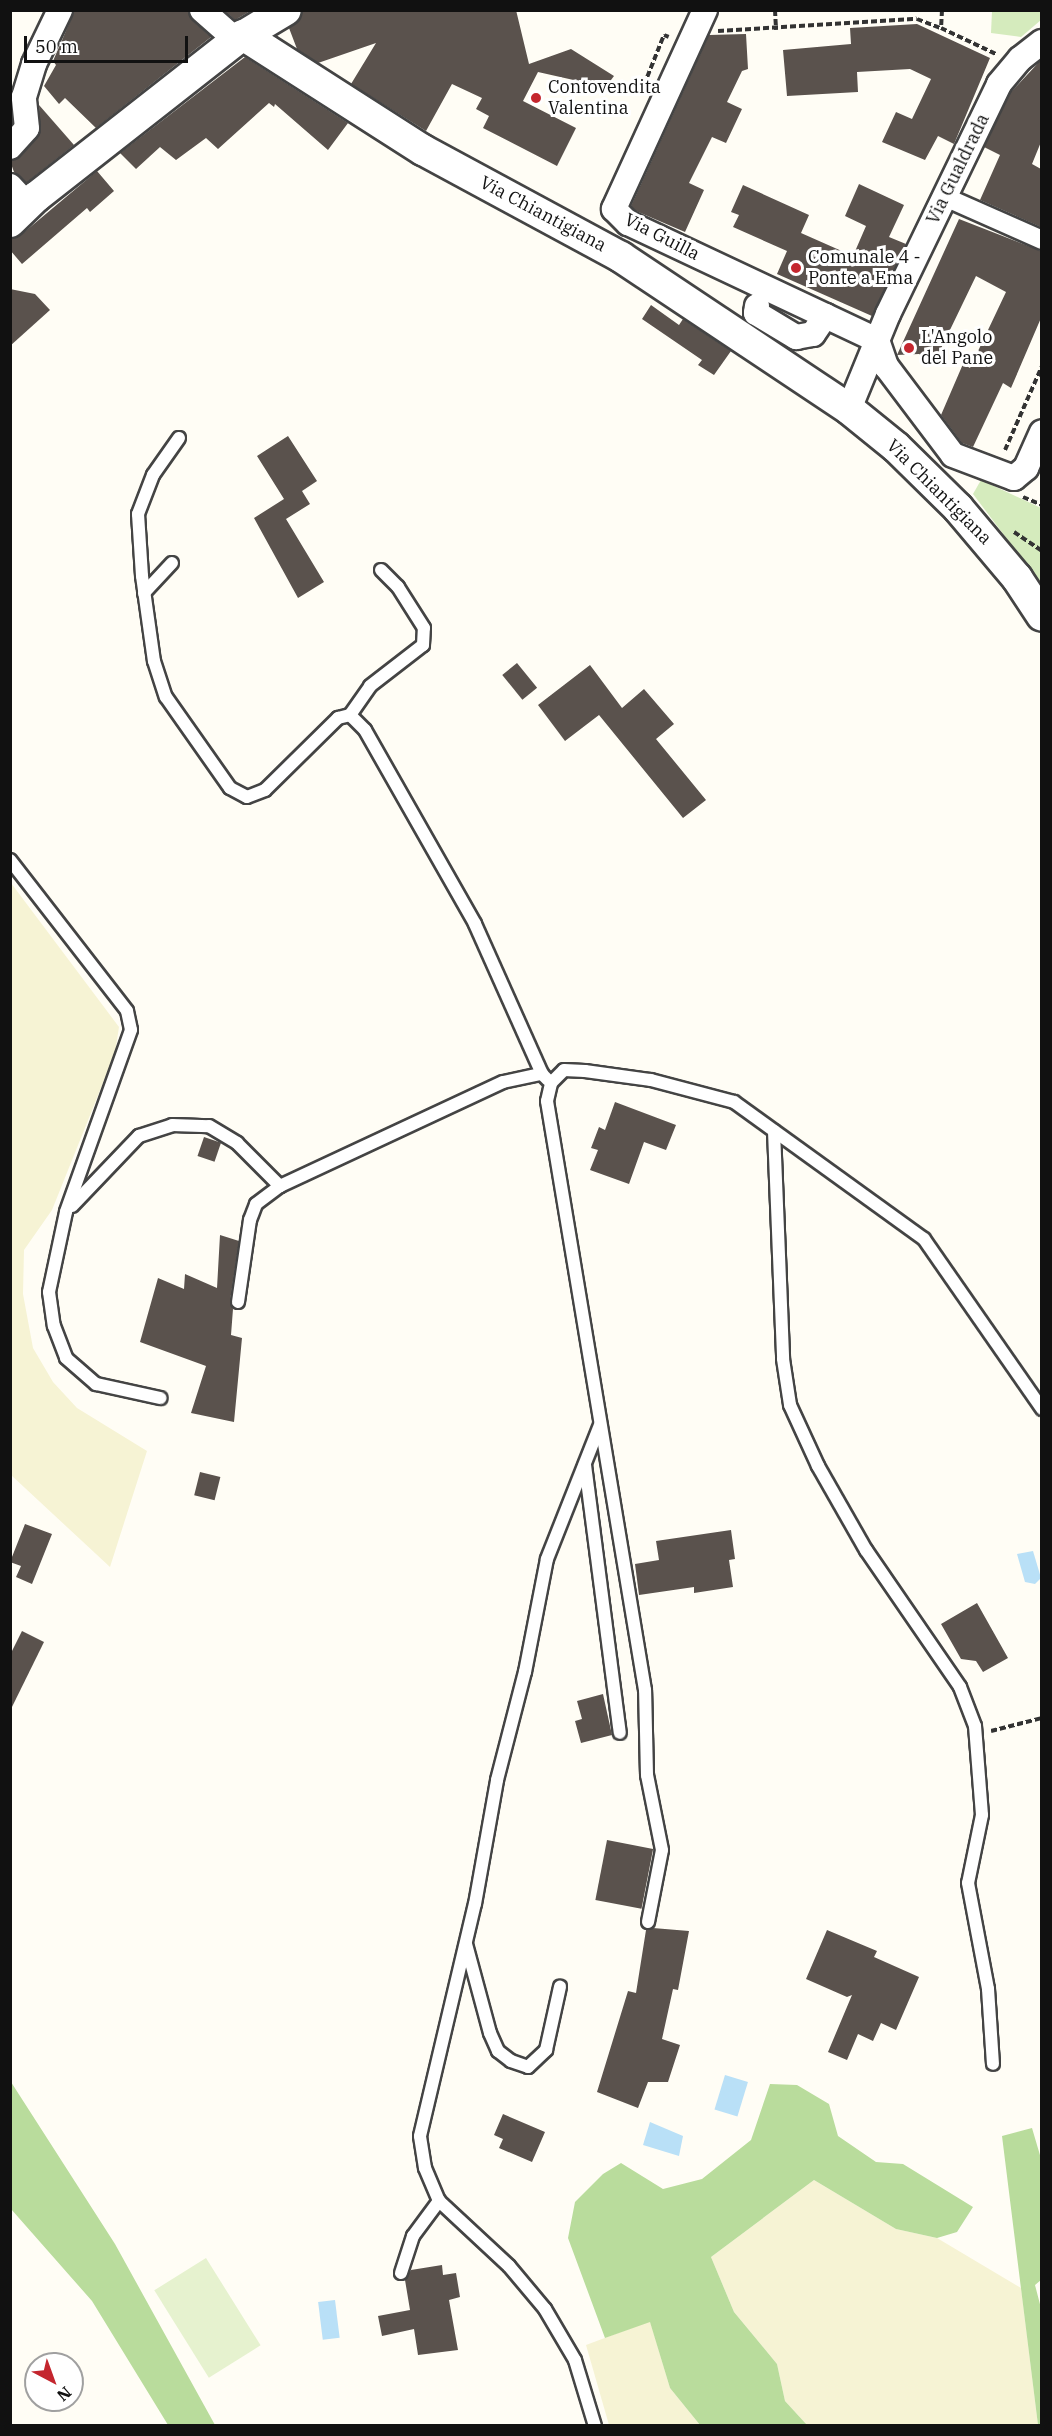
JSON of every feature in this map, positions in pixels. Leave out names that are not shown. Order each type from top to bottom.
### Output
[{"type":"street","points":[[10,147],[27,128],[24,97],[34,64],[60,10]]},
{"type":"street","points":[[202,10],[240,38]]},
{"type":"street","points":[[16,204],[240,38],[286,10]]},
{"type":"street","name":"Via Guilla","points":[[706,21],[618,194],[614,209],[628,223],[877,340]]},
{"type":"street","name":"Via Chiantigiana","points":[[240,38],[423,150],[621,256],[849,409],[896,447],[964,514],[1017,578],[1041,616]]},
{"type":"street","name":"Via Gualdrada","points":[[849,409],[877,340],[999,84],[1020,59],[1041,42]]},
{"type":"street","points":[[945,197],[1041,240]]},
{"type":"street","points":[[757,306],[756,313],[796,337],[813,334],[825,316]]},
{"type":"street","points":[[877,340],[886,366],[953,456],[1014,478],[1026,468],[1041,432]]},
{"type":"lane","points":[[178,438],[153,475],[138,514],[144,593],[154,661],[166,697],[230,788],[247,797],[266,790],[338,718],[350,715],[370,686],[423,645],[424,628],[398,587],[381,570]]},
{"type":"lane","points":[[144,593],[172,562]]},
{"type":"lane","points":[[350,715],[365,730],[475,924],[547,1078],[548,1101],[645,1690],[647,1775],[662,1850],[648,1922]]},
{"type":"lane","points":[[10,860],[128,1011],[131,1030],[66,1212],[49,1292],[54,1326],[66,1358],[96,1384],[160,1398]]},
{"type":"lane","points":[[238,1302],[250,1220],[256,1204],[280,1186],[503,1082],[547,1078],[564,1070],[651,1080],[734,1102],[924,1239],[1041,1409]]},
{"type":"lane","points":[[66,1212],[139,1136],[172,1125],[209,1126],[237,1143],[280,1186]]},
{"type":"lane","points":[[774,1131],[783,1359],[790,1405],[818,1466],[866,1550],[960,1687],[976,1734],[982,1815],[968,1883],[988,1989],[993,2064]]},
{"type":"lane","points":[[595,2426],[575,2360],[545,2309],[509,2266],[439,2201],[425,2168],[420,2136],[465,1943],[497,1780],[525,1672],[547,1559],[601,1424]]},
{"type":"lane","points":[[585,1464],[620,1733]]},
{"type":"lane","points":[[465,1943],[490,2033],[498,2051],[511,2061],[528,2067],[546,2050],[560,1987]]},
{"type":"lane","points":[[402,2273],[413,2236],[439,2201]]},
{"type":"path","points":[[775,10],[776,30]]},
{"type":"path","points":[[941,28],[942,10]]},
{"type":"path","points":[[706,21],[776,30],[917,20],[941,28],[1002,57]]},
{"type":"path","points":[[1000,461],[1041,366]]},
{"type":"path","points":[[976,1734],[1041,1718]]},
{"type":"shaded area","points":[[11,883],[119,1027],[115,1053],[52,1210],[24,1250],[23,1294],[33,1348],[53,1382],[77,1408],[147,1451],[110,1567],[11,1475]]},
{"type":"shaded area","points":[[814,2180],[896,2229],[937,2238],[1021,2288],[1038,2425],[807,2425],[785,2401],[777,2364],[734,2312],[711,2257]]},
{"type":"shaded area","points":[[650,2321],[670,2388],[700,2425],[609,2425],[586,2345]]},
{"type":"green space","points":[[992,11],[1041,11],[1041,20],[1021,37],[991,33]]},
{"type":"green space","points":[[981,480],[1041,508],[1041,584],[973,494]]},
{"type":"green space","points":[[11,2082],[115,2244],[215,2425],[168,2425],[92,2301],[11,2209]]},
{"type":"green space","points":[[770,2084],[797,2085],[829,2104],[838,2136],[876,2162],[903,2164],[973,2207],[957,2232],[937,2238],[896,2229],[814,2180],[711,2257],[734,2312],[777,2364],[785,2401],[807,2425],[700,2425],[670,2388],[650,2322],[605,2338],[568,2238],[575,2202],[603,2174],[621,2163],[663,2189],[702,2179],[751,2140]]},
{"type":"green space","points":[[1032,2128],[1042,2162],[1041,2280],[1035,2285],[1042,2312],[1041,2426],[1038,2425],[1002,2136]]},
{"type":"green space","points":[[206,2258],[261,2345],[209,2378],[154,2290]]},
{"type":"water","points":[[1033,1551],[1041,1578],[1035,1584],[1025,1582],[1017,1554]]},
{"type":"water","points":[[725,2075],[748,2082],[737,2116],[714,2109]]},
{"type":"water","points":[[650,2122],[683,2136],[679,2156],[643,2145]]},
{"type":"water","points":[[335,2300],[340,2338],[323,2340],[318,2302]]},
{"type":"building","points":[[75,10],[188,10],[193,21],[211,37],[96,128],[65,98],[59,104],[44,86],[56,65],[53,61]]},
{"type":"building","points":[[224,10],[252,10],[235,20]]},
{"type":"building","points":[[304,10],[516,10],[529,64],[571,49],[614,76],[602,92],[578,81],[538,72],[523,101],[576,128],[557,166],[483,128],[489,116],[476,109],[482,98],[452,84],[426,131],[351,84],[376,43],[318,63],[297,49],[289,28]]},
{"type":"building","points":[[917,24],[990,58],[954,144],[938,136],[925,160],[882,142],[896,112],[912,119],[931,79],[910,69],[857,72],[858,92],[787,96],[783,50],[851,44],[850,28]]},
{"type":"building","points":[[746,34],[748,69],[742,71],[727,102],[742,109],[726,143],[712,137],[689,183],[704,190],[685,232],[636,211],[631,206],[709,35]]},
{"type":"building","points":[[245,57],[348,123],[328,150],[275,104],[274,107],[269,103],[218,149],[206,138],[176,160],[160,147],[136,169],[120,153]]},
{"type":"building","points":[[1041,60],[1041,142],[1032,164],[1041,169],[1041,227],[980,200],[1000,155],[984,147],[1011,92]]},
{"type":"building","points":[[39,105],[74,145],[26,183],[14,172],[10,161],[21,156],[40,133]]},
{"type":"building","points":[[97,171],[114,191],[90,212],[87,208],[22,264],[10,250],[10,239],[22,234]]},
{"type":"building","points":[[859,184],[904,205],[889,237],[906,244],[872,316],[777,274],[787,251],[733,227],[739,215],[731,212],[743,185],[809,215],[801,233],[853,256],[866,226],[845,216]]},
{"type":"building","points":[[959,219],[1041,251],[1041,318],[1011,388],[1003,383],[973,447],[962,443],[941,415],[963,364],[970,368],[1006,292],[976,276],[935,361],[919,354],[897,355]]},
{"type":"building","points":[[10,289],[35,294],[50,310],[10,346]]},
{"type":"building","points":[[651,305],[679,325],[683,319],[731,351],[714,375],[698,365],[702,360],[642,319]]},
{"type":"building","points":[[288,436],[317,481],[302,491],[310,504],[286,519],[324,582],[298,598],[254,518],[284,499],[257,456]]},
{"type":"building","points":[[517,663],[537,688],[522,700],[502,675]]},
{"type":"building","points":[[590,665],[622,708],[644,689],[674,724],[656,739],[706,800],[683,818],[599,715],[565,741],[538,705]]},
{"type":"building","points":[[615,1102],[676,1125],[666,1150],[644,1142],[629,1184],[590,1170],[598,1150],[591,1148],[599,1127],[605,1130]]},
{"type":"building","points":[[204,1137],[221,1143],[215,1162],[197,1156]]},
{"type":"building","points":[[220,1235],[239,1241],[230,1301],[233,1309],[231,1335],[242,1338],[234,1422],[191,1413],[206,1366],[140,1342],[158,1278],[184,1289],[185,1274],[217,1288]]},
{"type":"building","points":[[200,1472],[220,1477],[215,1500],[194,1495]]},
{"type":"building","points":[[25,1524],[52,1534],[32,1584],[16,1577],[21,1566],[10,1562]]},
{"type":"building","points":[[731,1530],[735,1559],[729,1560],[733,1587],[694,1593],[694,1587],[639,1595],[635,1564],[659,1560],[656,1541]]},
{"type":"building","points":[[977,1603],[1008,1658],[983,1672],[976,1661],[961,1659],[941,1624]]},
{"type":"building","points":[[22,1631],[44,1642],[10,1711],[10,1655]]},
{"type":"building","points":[[603,1694],[612,1735],[581,1743],[575,1721],[582,1719],[577,1701]]},
{"type":"building","points":[[607,1840],[653,1849],[641,1909],[595,1900]]},
{"type":"building","points":[[653,1928],[689,1931],[678,1990],[673,1989],[662,2039],[680,2045],[668,2082],[648,2082],[638,2108],[597,2092],[628,1991],[636,1993],[646,1930]]},
{"type":"building","points":[[827,1930],[877,1951],[874,1957],[919,1977],[896,2030],[881,2023],[873,2041],[858,2034],[847,2060],[828,2052],[852,1995],[847,1997],[806,1979]]},
{"type":"building","points":[[503,2114],[545,2132],[532,2162],[499,2148],[503,2139],[494,2135]]},
{"type":"building","points":[[442,2265],[443,2275],[456,2273],[460,2297],[449,2300],[458,2350],[418,2355],[414,2329],[382,2336],[378,2316],[410,2310],[405,2280],[411,2270]]},
{"type":"place","name":"Contovendita Valentina","points":[[536,98]]},
{"type":"place","name":"Comunale 4 - Ponte a Ema","points":[[796,268]]},
{"type":"place","name":"L'Angolo del Pane","points":[[909,348]]}]
